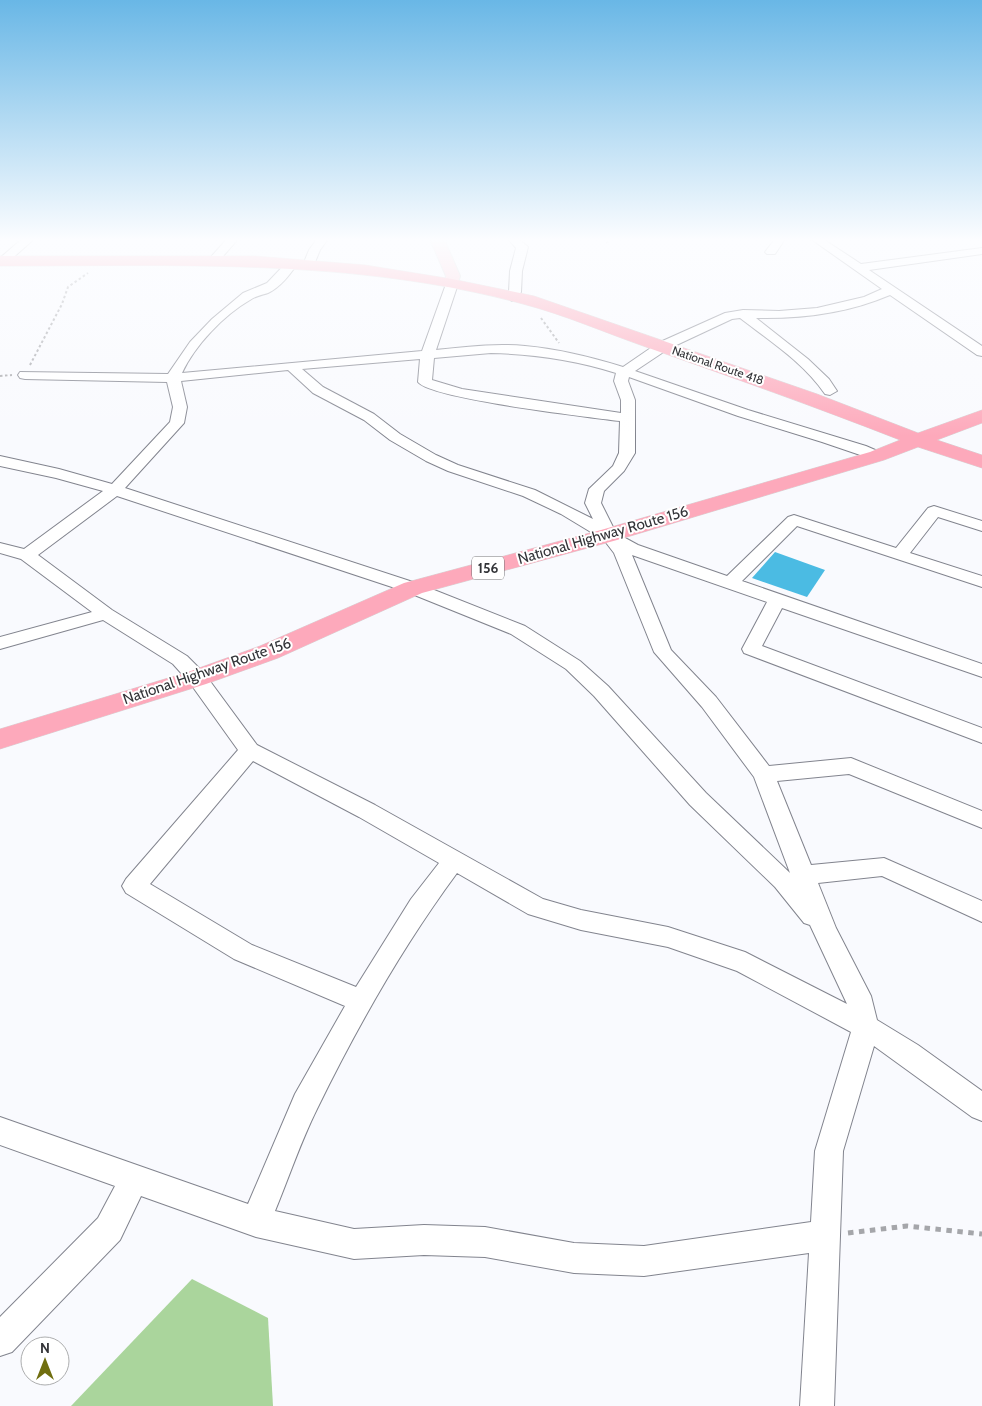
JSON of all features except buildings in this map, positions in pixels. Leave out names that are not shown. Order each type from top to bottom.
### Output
[{"type":"highway","name":"National Route 418","points":[[537,305],[663,346],[810,398],[917,440],[982,462]]},
{"type":"highway","name":"National Highway Route 156","points":[[0,739],[197,678],[269,652],[413,588],[609,535],[877,456],[982,416]]},
{"type":"street","points":[[27,555],[115,490],[177,423],[180,407],[173,378],[176,371],[201,337],[237,305]]},
{"type":"street","points":[[445,305],[428,354],[424,376],[425,382],[436,388],[462,393],[628,418]]},
{"type":"street","points":[[817,1406],[829,1151],[866,1027],[858,996],[824,929],[764,774],[709,702],[663,652],[622,552],[609,535],[594,503],[597,489],[619,468],[627,453],[628,400],[621,381],[623,372],[663,346],[729,316],[817,312],[848,305]]},
{"type":"street","points":[[912,305],[982,352]]},
{"type":"street","points":[[743,314],[811,369],[827,385],[830,391]]},
{"type":"street","points":[[25,375],[173,378],[428,354],[517,348],[569,356],[623,372],[742,413],[858,448],[877,456]]},
{"type":"street","points":[[291,366],[318,390],[369,417],[395,437],[431,458],[454,468],[529,493],[567,510],[632,549],[982,671]]},
{"type":"street","points":[[0,461],[59,474],[115,490],[413,588],[518,630],[573,664],[601,691],[698,799],[783,880],[824,929]]},
{"type":"street","points":[[900,555],[934,511],[982,526]]},
{"type":"street","points":[[731,582],[794,520],[982,582]]},
{"type":"street","points":[[0,548],[27,555],[106,614],[180,660],[197,678],[250,750],[367,811],[536,907],[581,920],[668,937],[745,963],[866,1027],[908,1054],[982,1108]]},
{"type":"street","points":[[778,599],[751,649],[982,736]]},
{"type":"street","points":[[0,642],[106,614]]},
{"type":"street","points":[[250,750],[134,886],[243,952],[361,1001]]},
{"type":"street","points":[[764,774],[851,766],[982,820]]},
{"type":"street","points":[[256,1222],[306,1103],[361,1001],[419,906],[453,861]]},
{"type":"street","points":[[802,875],[884,867],[982,912]]},
{"type":"street","points":[[0,1131],[256,1222],[354,1244],[424,1240],[485,1242],[574,1258],[644,1261],[825,1235]]},
{"type":"street","points":[[0,1340],[109,1229],[134,1179]]},
{"type":"path","points":[[25,375],[62,305]]},
{"type":"path","points":[[525,305],[569,356]]},
{"type":"path","points":[[825,1235],[906,1226],[982,1234]]},
{"type":"green space","points":[[192,1279],[268,1318],[273,1406],[71,1406]]},
{"type":"water","points":[[775,552],[825,570],[807,597],[752,578]]}]
